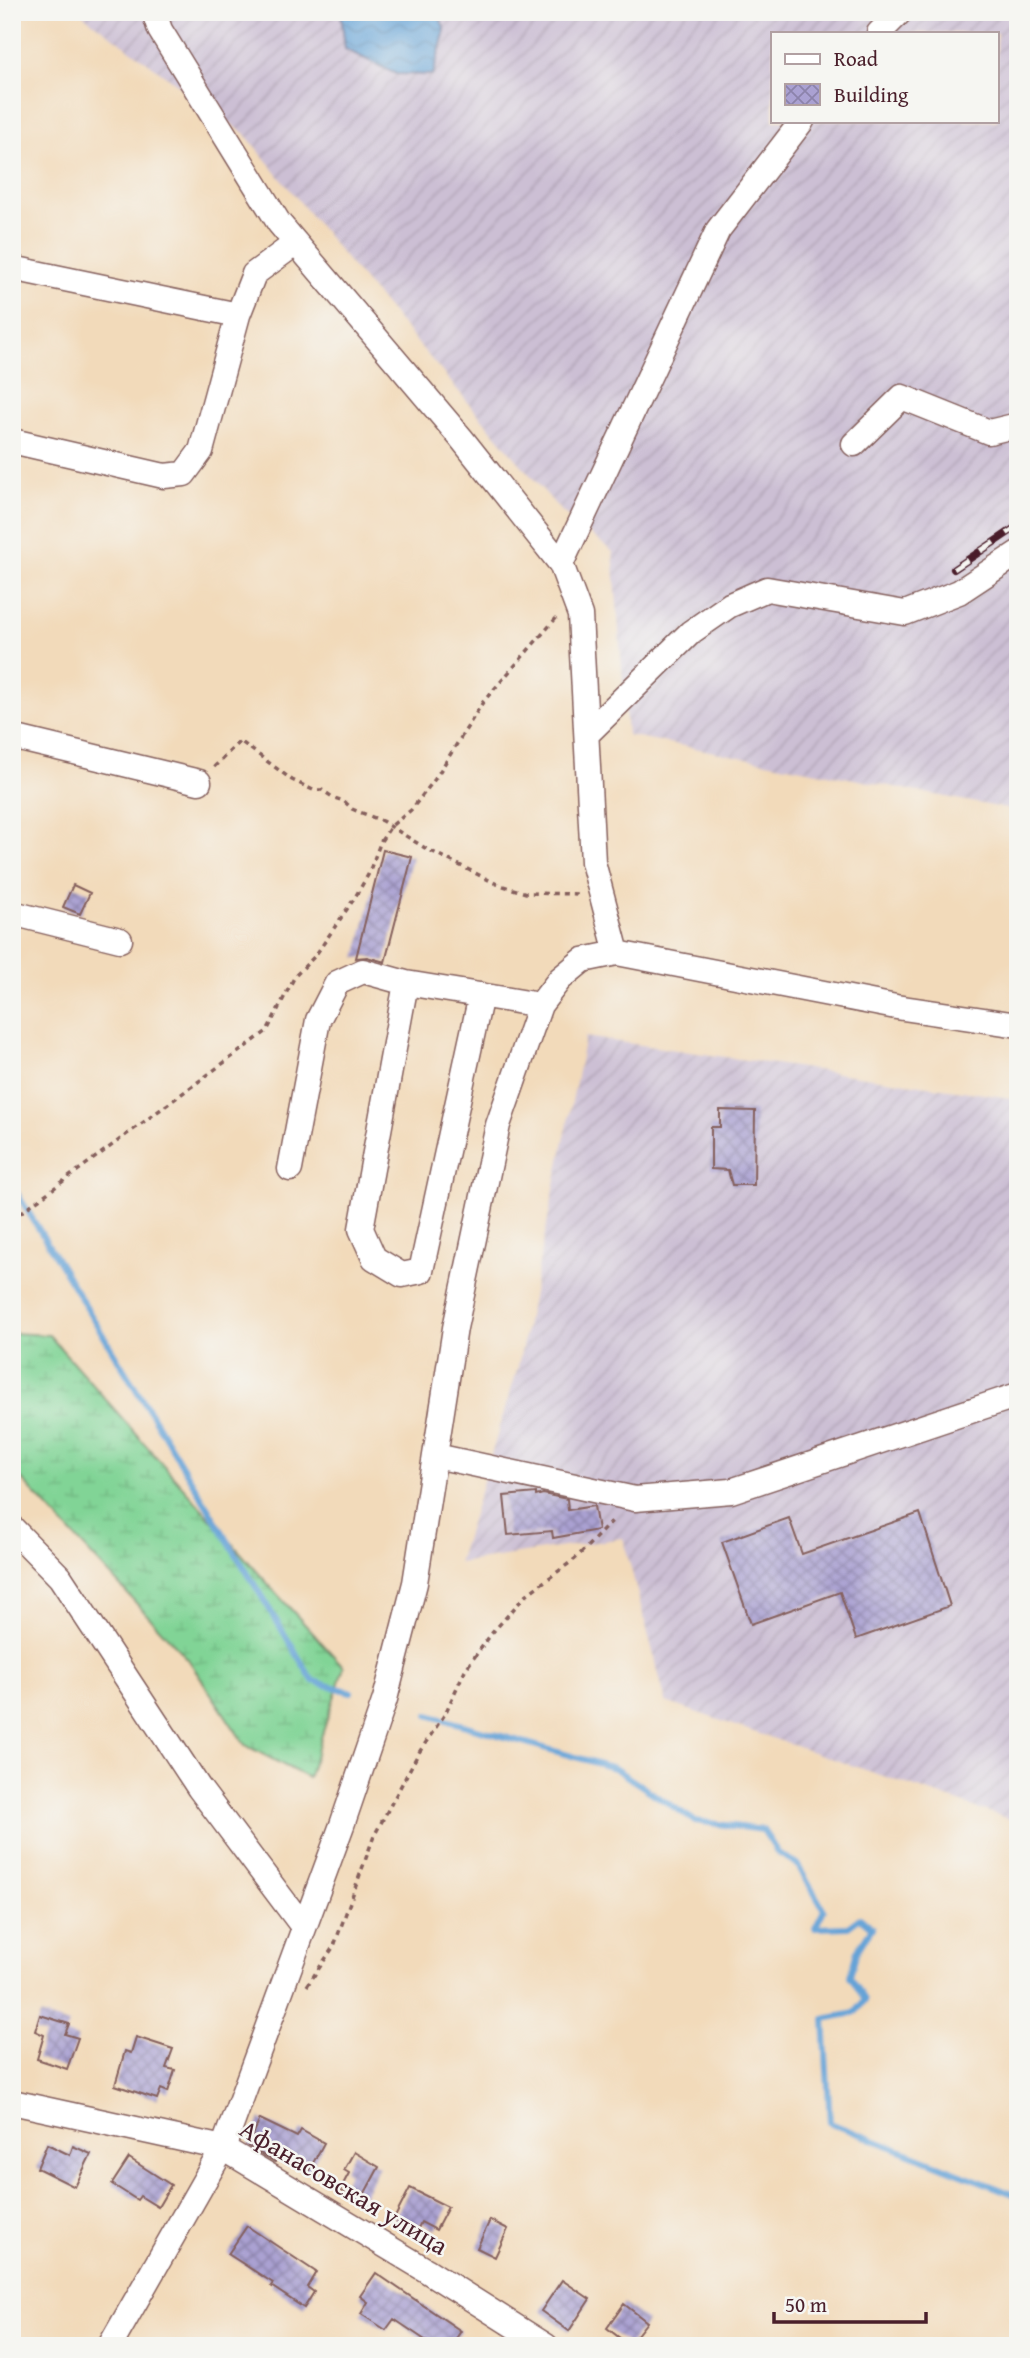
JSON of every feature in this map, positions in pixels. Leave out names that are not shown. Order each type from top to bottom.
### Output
[{"type":"street","points":[[154,12],[159,30],[279,223],[461,438],[561,564],[580,615],[593,862],[617,953]]},
{"type":"street","points":[[880,32],[900,12]]},
{"type":"street","points":[[561,564],[718,230],[801,122]]},
{"type":"street","points":[[12,441],[164,476],[184,474],[201,451],[238,315],[254,274],[296,243]]},
{"type":"street","points":[[12,268],[238,315]]},
{"type":"street","points":[[854,444],[902,397],[989,432],[1018,425]]},
{"type":"street","points":[[587,734],[691,632],[730,605],[767,589],[905,613],[959,592],[1018,553]]},
{"type":"street","points":[[12,737],[198,782]]},
{"type":"street","points":[[12,914],[120,940]]},
{"type":"street","points":[[110,2346],[223,2148],[385,1699],[415,1583],[455,1328],[498,1125],[540,1005],[560,979],[583,960],[617,953],[896,1007],[1018,1025]]},
{"type":"street","points":[[290,1169],[318,1020],[337,983],[363,971],[406,982],[540,1005]]},
{"type":"street","points":[[406,982],[361,1229],[374,1258],[402,1275],[421,1271],[481,995]]},
{"type":"street","points":[[436,1456],[635,1499],[731,1492],[1018,1395]]},
{"type":"street","points":[[12,1528],[60,1577],[199,1788],[304,1928]]},
{"type":"street","name":"Афанасовская улица","points":[[12,2102],[223,2148],[546,2346]]},
{"type":"path","points":[[12,1219],[267,1031],[295,976],[315,956],[369,876],[381,841],[391,826],[411,810],[435,779],[483,702],[574,599]]},
{"type":"path","points":[[198,782],[240,741],[292,780],[344,801],[352,809],[391,826],[425,848],[497,884],[527,893],[602,894]]},
{"type":"path","points":[[278,1998],[291,1999],[304,1990],[334,1946],[374,1836],[418,1754],[445,1714],[465,1670],[492,1633],[526,1595],[575,1559],[635,1499]]},
{"type":"shaded area","points":[[79,12],[1018,12],[1018,811],[627,735],[613,552],[560,510],[350,264],[245,134]]},
{"type":"shaded area","points":[[585,1037],[1018,1099],[1018,1822],[666,1702],[623,1538],[458,1563],[518,1367]]},
{"type":"green space","points":[[12,1333],[49,1335],[344,1667],[308,1778],[245,1745],[188,1659],[12,1469]]},
{"type":"water","points":[[341,12],[438,12],[445,30],[433,75],[396,74],[345,49]]},
{"type":"building","points":[[383,850],[412,857],[385,962],[367,957],[356,958]]},
{"type":"building","points":[[73,885],[90,893],[80,914],[63,907]]},
{"type":"building","points":[[720,1110],[755,1111],[754,1185],[732,1185],[728,1170],[711,1169],[711,1127],[720,1127]]},
{"type":"building","points":[[536,1493],[536,1496],[543,1494],[567,1499],[568,1510],[594,1506],[598,1530],[553,1538],[552,1531],[508,1535],[504,1496]]},
{"type":"building","points":[[920,1513],[950,1606],[856,1639],[840,1592],[751,1624],[722,1542],[789,1518],[802,1554]]},
{"type":"building","points":[[40,2015],[69,2024],[65,2034],[78,2038],[67,2069],[37,2059],[44,2035],[35,2031]]},
{"type":"building","points":[[136,2037],[173,2049],[166,2068],[175,2070],[168,2092],[161,2089],[157,2099],[115,2085],[125,2051],[131,2053]]},
{"type":"building","points":[[260,2119],[297,2137],[301,2130],[324,2143],[308,2172],[278,2154],[275,2162],[248,2146]]},
{"type":"building","points":[[47,2144],[70,2155],[73,2146],[91,2154],[75,2187],[37,2168]]},
{"type":"building","points":[[354,2152],[379,2167],[360,2202],[340,2190],[349,2173],[344,2170]]},
{"type":"building","points":[[129,2158],[171,2185],[158,2207],[140,2196],[137,2200],[112,2184]]},
{"type":"building","points":[[410,2188],[448,2207],[436,2230],[421,2222],[416,2232],[394,2219]]},
{"type":"building","points":[[490,2220],[508,2229],[495,2257],[477,2248]]},
{"type":"building","points":[[247,2226],[316,2272],[307,2287],[314,2292],[304,2308],[271,2286],[273,2283],[228,2254]]},
{"type":"building","points":[[376,2273],[461,2331],[451,2346],[434,2346],[394,2319],[386,2330],[361,2314],[368,2302],[360,2296]]},
{"type":"building","points":[[562,2280],[590,2299],[569,2331],[541,2311]]},
{"type":"building","points":[[624,2304],[647,2322],[629,2345],[607,2328]]},
{"type":"waterway","points":[[12,1185],[313,1681],[351,1692]]},
{"type":"waterway","points":[[428,1715],[614,1768],[695,1821],[763,1830],[778,1853],[797,1864],[824,1910],[815,1928],[848,1927],[860,1918],[872,1928],[857,1951],[850,1976],[865,2000],[855,2013],[824,2019],[830,2123],[1018,2196]]},
{"type":"railway","points":[[954,569],[1018,526]]}]
